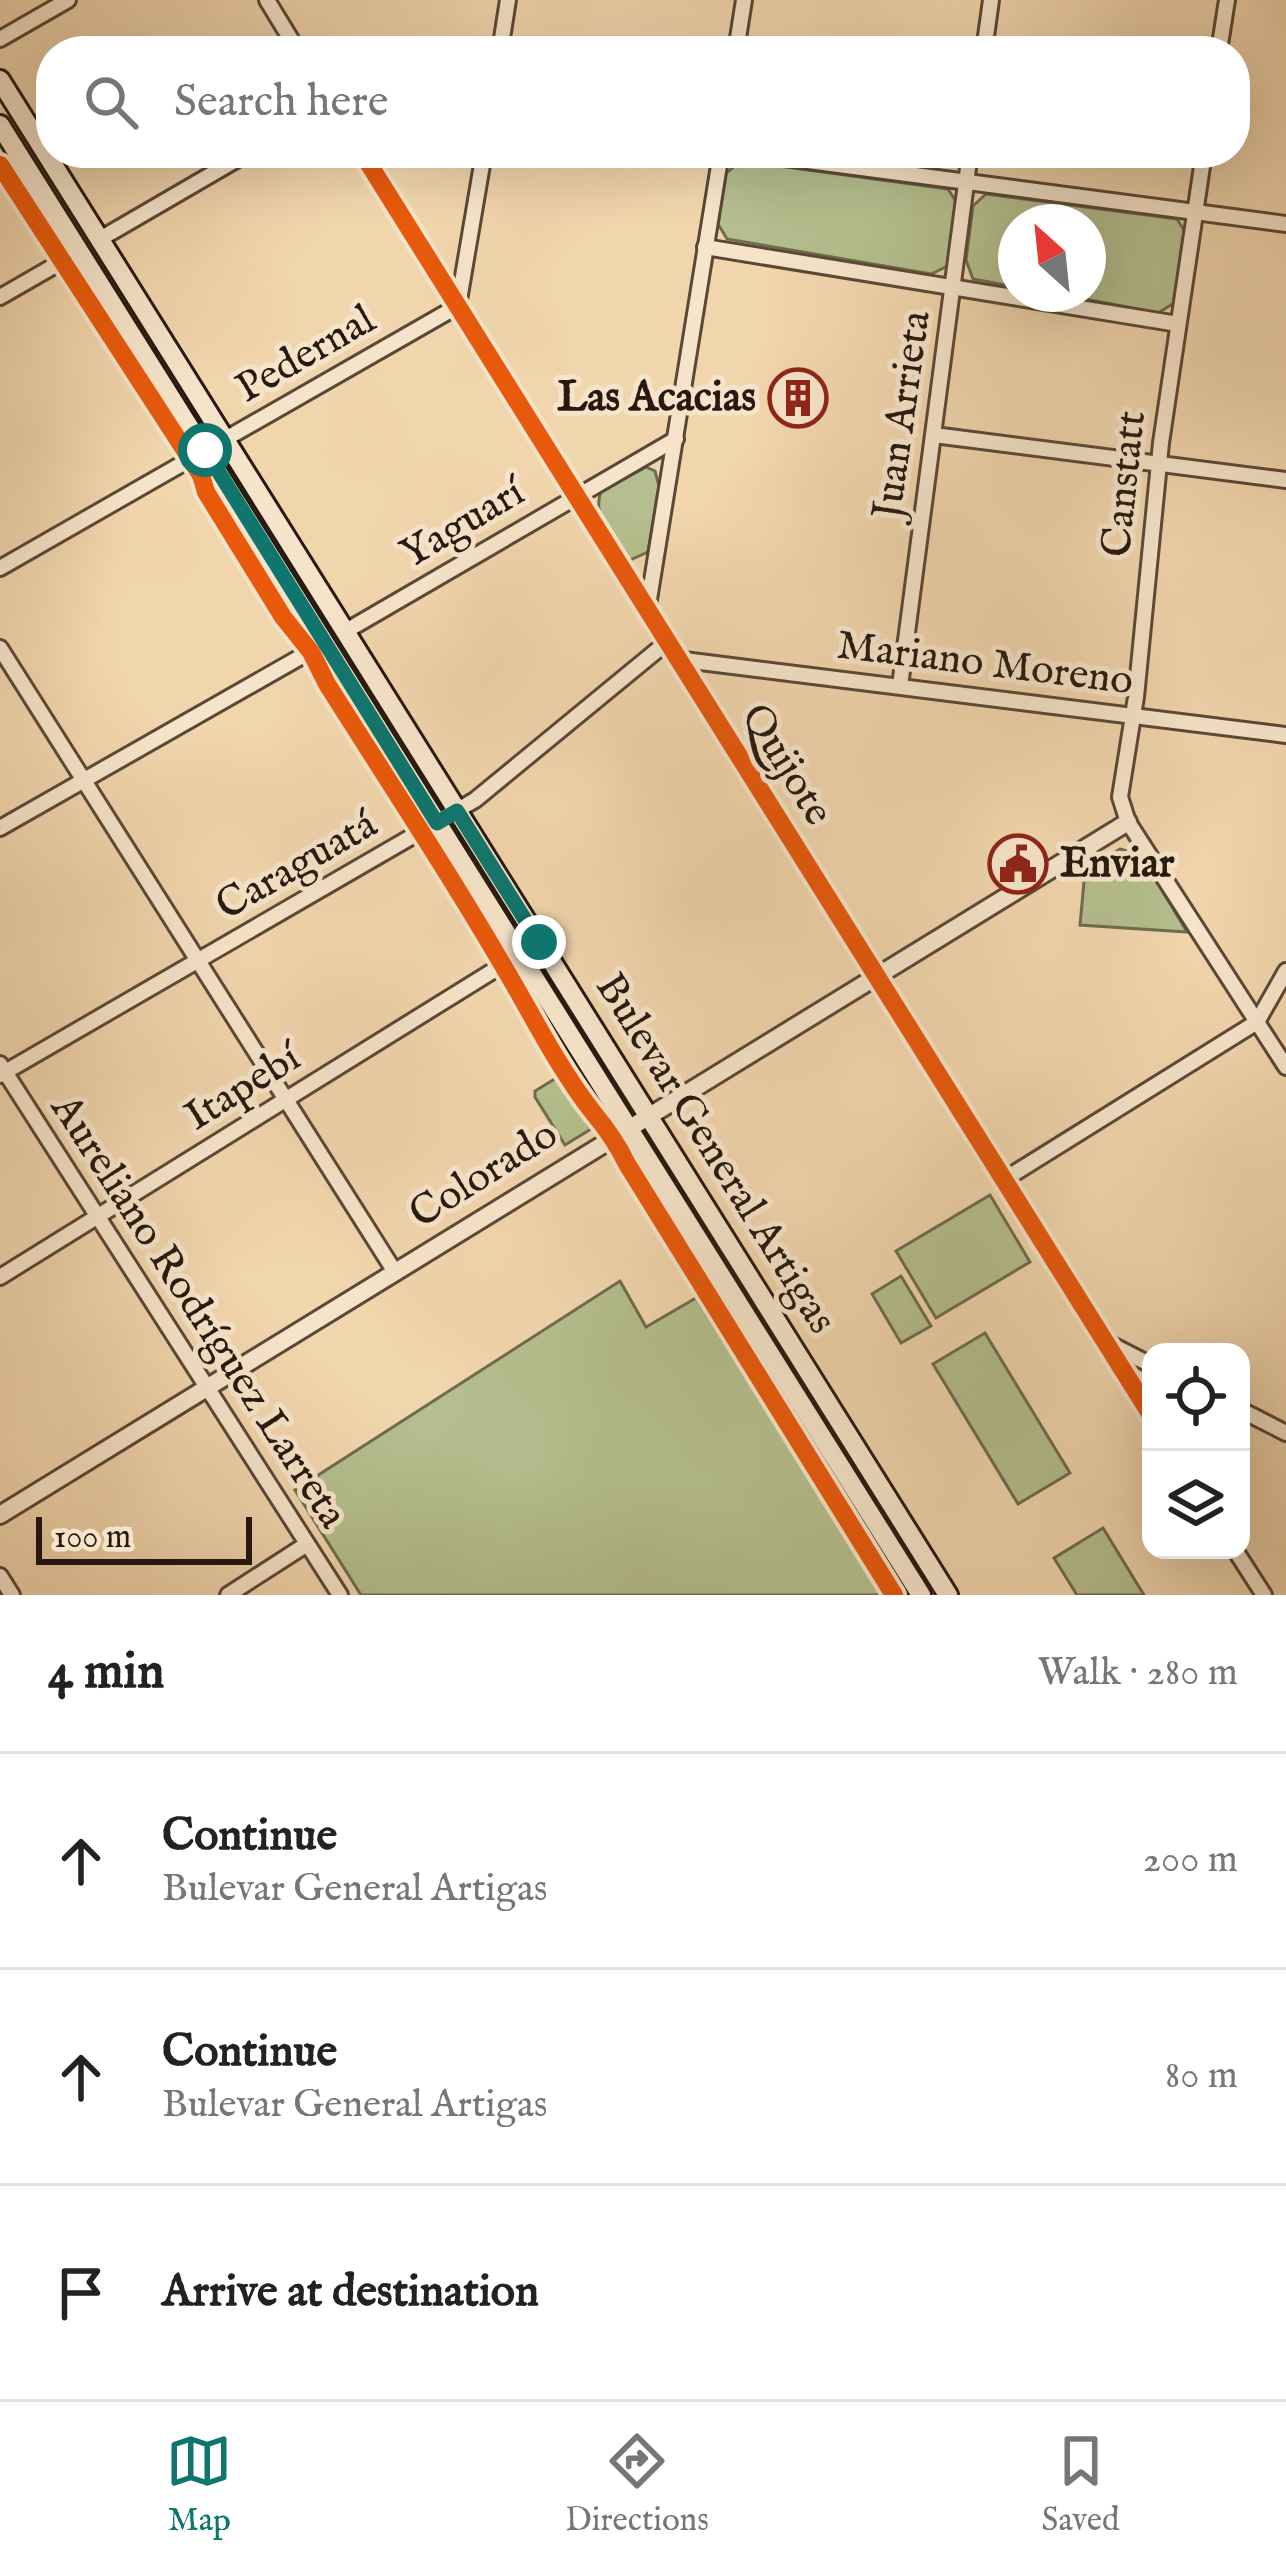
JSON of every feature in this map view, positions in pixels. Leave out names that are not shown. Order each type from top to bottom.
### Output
[{"type":"main road","name":"Bulevar General Artigas","points":[[0,80],[36,137]]},
{"type":"main road","name":"Bulevar General Artigas","points":[[0,125],[922,1595]]},
{"type":"main road","name":"Bulevar General Artigas","points":[[55,168],[948,1595]]},
{"type":"street","points":[[0,39],[68,0]]},
{"type":"street","points":[[267,0],[289,36]]},
{"type":"street","points":[[502,36],[508,0]]},
{"type":"street","points":[[738,36],[744,0]]},
{"type":"street","points":[[986,36],[991,0]]},
{"type":"street","points":[[1222,36],[1227,0]]},
{"type":"street","points":[[100,239],[222,168]]},
{"type":"street","name":"Quijote","points":[[371,168],[1142,1401]]},
{"type":"street","points":[[458,306],[481,168]]},
{"type":"street","points":[[647,612],[719,168]]},
{"type":"street","points":[[853,168],[1286,224]]},
{"type":"street","name":"Juan Arrieta","points":[[900,686],[968,168]]},
{"type":"street","name":"Canstatt","points":[[1128,822],[1120,797],[1134,715],[1159,465],[1202,168]]},
{"type":"street","points":[[706,247],[1178,324]]},
{"type":"street","points":[[0,297],[80,251]]},
{"type":"street","name":"Pedernal","points":[[0,568],[458,306]]},
{"type":"street","points":[[934,435],[1286,480]]},
{"type":"street","name":"Yaguarí","points":[[346,631],[676,439]]},
{"type":"street","points":[[0,828],[325,643]]},
{"type":"street","name":"Caraguatá","points":[[2,1070],[457,811],[666,643]]},
{"type":"street","points":[[0,648],[395,1272]]},
{"type":"street","name":"Mariano Moreno","points":[[676,659],[1286,736]]},
{"type":"street","points":[[1128,822],[1286,1067]]},
{"type":"street","name":"Colorado","points":[[0,1515],[1128,822]]},
{"type":"street","name":"Itapebí","points":[[0,1277],[520,954]]},
{"type":"street","points":[[1005,1179],[1257,1022],[1286,971]]},
{"type":"street","name":"Aureliano Rodríguez Larreta","points":[[2,1070],[340,1595]]},
{"type":"street","points":[[1105,1342],[1142,1360]]},
{"type":"street","points":[[1250,1415],[1286,1433]]},
{"type":"street","points":[[228,1595],[307,1544]]},
{"type":"street","points":[[1241,1559],[1264,1595]]},
{"type":"street","points":[[0,1576],[12,1595]]},
{"type":"green space","points":[[732,168],[793,168],[948,189],[957,203],[948,266],[931,274],[727,239],[718,224],[726,173]]},
{"type":"green space","points":[[986,194],[1062,204],[998,204],[998,284],[973,279],[966,260],[973,206]]},
{"type":"green space","points":[[1106,210],[1177,219],[1184,230],[1174,303],[1158,313],[1106,303]]},
{"type":"green space","points":[[646,467],[655,471],[659,486],[648,552],[630,560],[604,525],[599,500],[601,491]]},
{"type":"green space","points":[[1120,849],[1141,855],[1187,932],[1080,925],[1084,882],[1077,875]]},
{"type":"green space","points":[[558,1077],[591,1129],[565,1145],[535,1097],[535,1091]]},
{"type":"green space","points":[[990,1195],[1030,1262],[936,1318],[896,1251]]},
{"type":"green space","points":[[901,1276],[931,1326],[901,1343],[872,1294]]},
{"type":"green space","points":[[620,1281],[646,1327],[696,1298],[883,1595],[361,1595],[295,1490]]},
{"type":"green space","points":[[985,1333],[1070,1473],[1018,1504],[933,1364]]},
{"type":"green space","points":[[1103,1528],[1144,1595],[1077,1595],[1054,1558]]},
{"type":"cycle path","points":[[0,165],[201,475],[206,492],[283,617],[311,652],[556,1058],[615,1143],[894,1595]]},
{"type":"cycle path","points":[[371,168],[1142,1401]]},
{"type":"place","name":"Las Acacias","points":[[798,398]]},
{"type":"place","name":"Enviar","points":[[1018,864]]},
{"type":"route","points":[[205,450],[437,823],[457,811],[539,942]]}]
